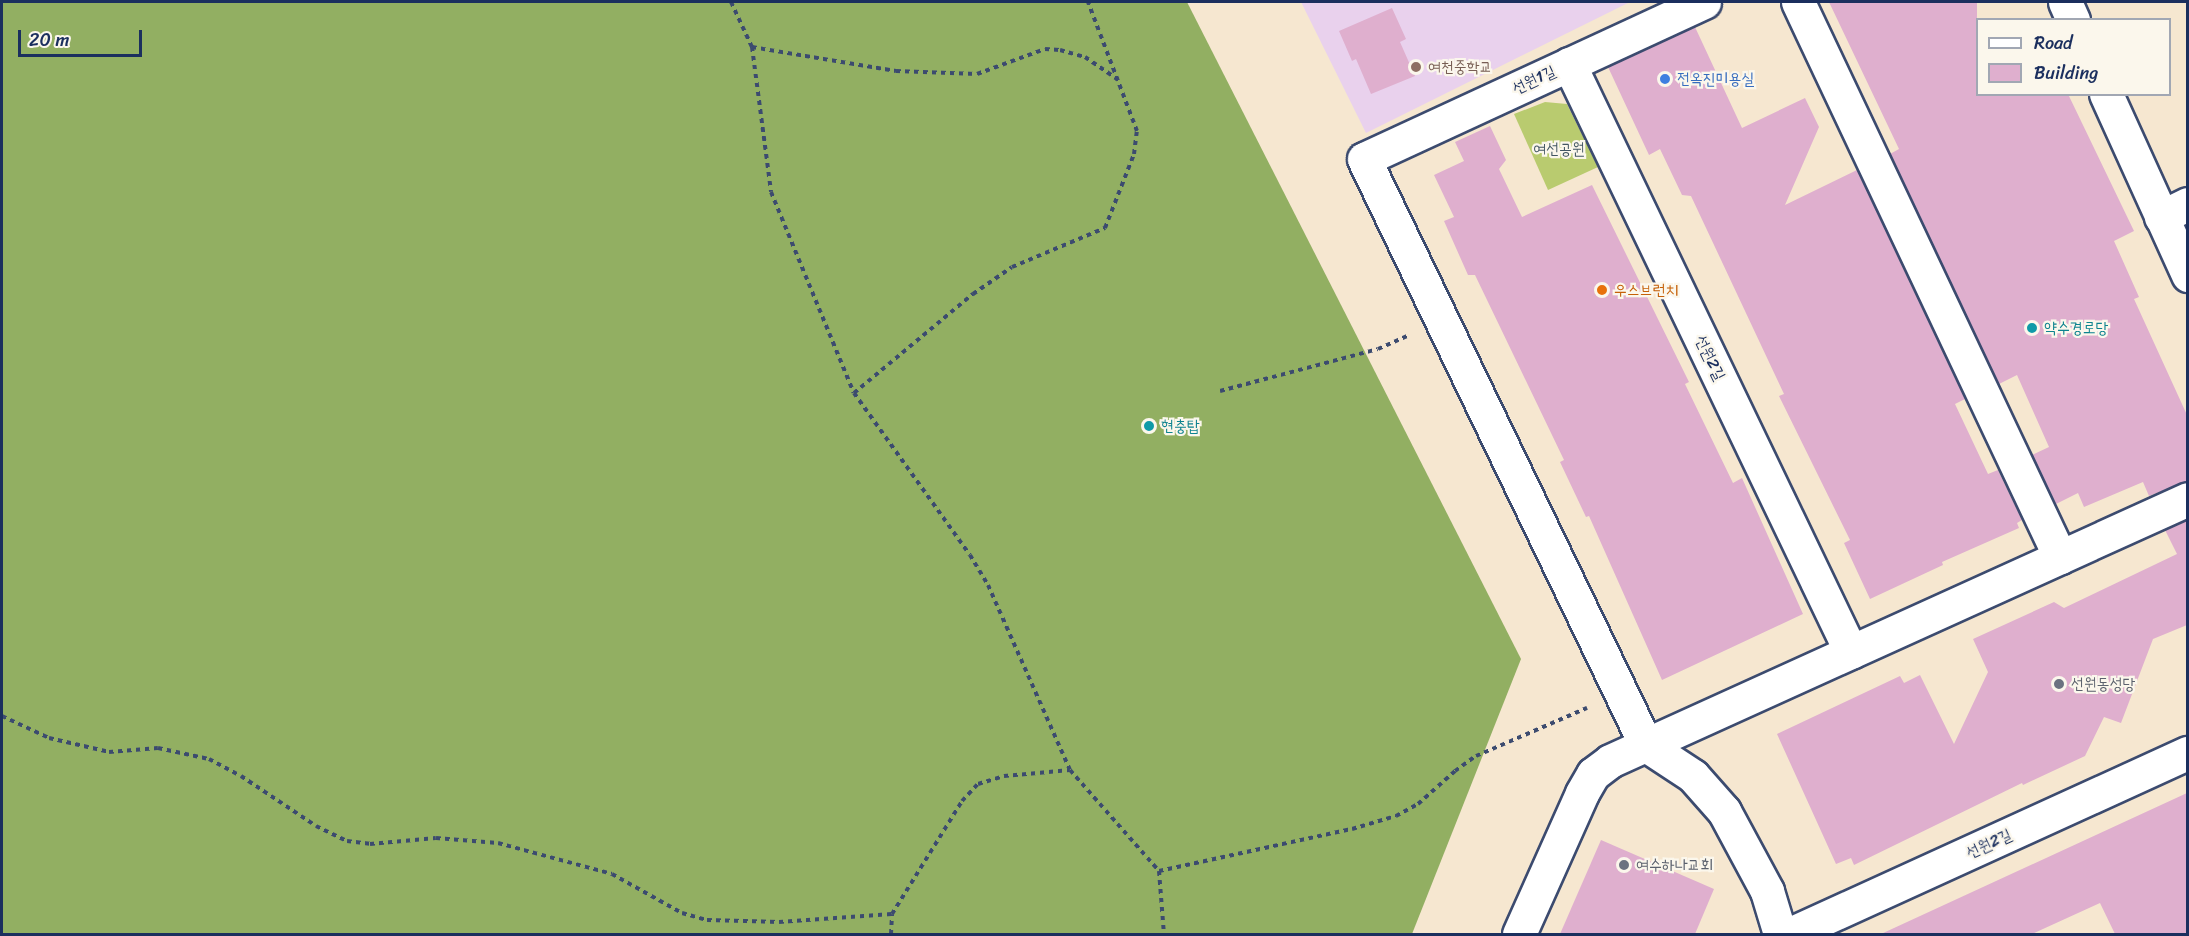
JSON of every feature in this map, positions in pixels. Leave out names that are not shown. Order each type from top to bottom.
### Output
[{"type":"street","name":"선원1길","points":[[1606,662],[1364,159],[1704,2]]},
{"type":"street","points":[[1798,2],[2060,557]]},
{"type":"street","name":"선원2길","points":[[1569,64],[1851,652]]},
{"type":"street","points":[[2107,96],[2174,210],[2187,275]]},
{"type":"street","points":[[1519,934],[1582,794],[1593,774],[1610,760],[2187,499]]},
{"type":"street","points":[[1606,662],[1646,745],[1693,776],[1724,811],[1767,891],[1780,934]]},
{"type":"street","name":"선원2길","points":[[1790,934],[2187,753]]},
{"type":"path","points":[[731,2],[752,47],[771,192],[854,393],[970,555],[988,585],[1070,770],[1159,871],[1164,934]]},
{"type":"path","points":[[854,393],[973,294],[1012,267],[1105,228],[1138,140],[1121,82],[1088,2]]},
{"type":"path","points":[[752,47],[896,71],[977,74],[1045,48],[1085,57],[1121,82]]},
{"type":"path","points":[[1220,391],[1378,349]]},
{"type":"path","points":[[1159,871],[1352,829],[1396,816],[1418,804],[1455,771],[1476,756],[1596,705],[1606,662]]},
{"type":"path","points":[[2,716],[49,738],[109,752],[158,748],[210,759],[241,776],[316,826],[347,841],[370,844],[436,838],[498,843],[612,874],[682,913],[707,920],[779,922],[892,914]]},
{"type":"path","points":[[891,934],[892,914],[962,801],[978,784],[1004,776],[1070,770]]},
{"type":"shaded area","name":"여천중학교","points":[[1301,2],[1630,2],[1366,133]]},
{"type":"green space","points":[[2,2],[1187,2],[1521,659],[1412,934],[2,934]]},
{"type":"green space","name":"여선공원","points":[[1545,102],[1567,104],[1598,167],[1548,190],[1514,114]]},
{"type":"building","points":[[1829,2],[1977,2],[1976,96],[2069,96],[2134,231],[2114,241],[2139,297],[2134,299],[2187,415],[2187,481],[2149,496],[2143,482],[2084,507],[2078,493],[2056,504],[2032,455],[2049,447],[2017,375],[1999,384],[1890,154],[1899,149]]},
{"type":"building","points":[[1392,8],[1406,39],[1400,42],[1415,76],[1371,94],[1356,59],[1352,61],[1339,31]]},
{"type":"building","points":[[1695,27],[1742,128],[1805,98],[1819,127],[1785,205],[1857,170],[1965,399],[1955,404],[1988,474],[1998,470],[2022,520],[2017,523],[2019,528],[1942,562],[1943,565],[1870,599],[1844,543],[1850,540],[1779,396],[1784,394],[1691,196],[1682,195],[1660,149],[1649,155],[1608,67]]},
{"type":"building","points":[[1490,126],[1506,160],[1499,169],[1522,217],[1592,185],[1689,382],[1685,384],[1733,483],[1742,478],[1803,614],[1662,680],[1589,516],[1586,517],[1560,462],[1564,460],[1475,275],[1468,275],[1444,221],[1454,217],[1434,175],[1464,161],[1455,142]]},
{"type":"building","points":[[2187,520],[2187,625],[2153,639],[2121,723],[2104,717],[2085,756],[2023,785],[2022,783],[1854,865],[1851,858],[1836,864],[1777,734],[1900,676],[1904,683],[1920,675],[1954,744],[1988,672],[1973,639],[2054,602],[2064,608],[2177,554],[2165,530]]},
{"type":"building","points":[[2187,793],[2187,934],[2115,934],[2100,903],[2032,934],[1881,934]]},
{"type":"building","name":"여수하나교회","points":[[1601,840],[1714,889],[1695,934],[1560,934]]},
{"type":"place","name":"여천중학교","points":[[1416,67]]},
{"type":"place","name":"전옥진미용실","points":[[1665,79]]},
{"type":"place","name":"우스브런치","points":[[1602,290]]},
{"type":"place","name":"약수경로당","points":[[2032,328]]},
{"type":"place","name":"현충탑","points":[[1149,426]]},
{"type":"place","name":"선원동성당","points":[[2059,684]]},
{"type":"place","name":"여수하나교회","points":[[1624,865]]}]
